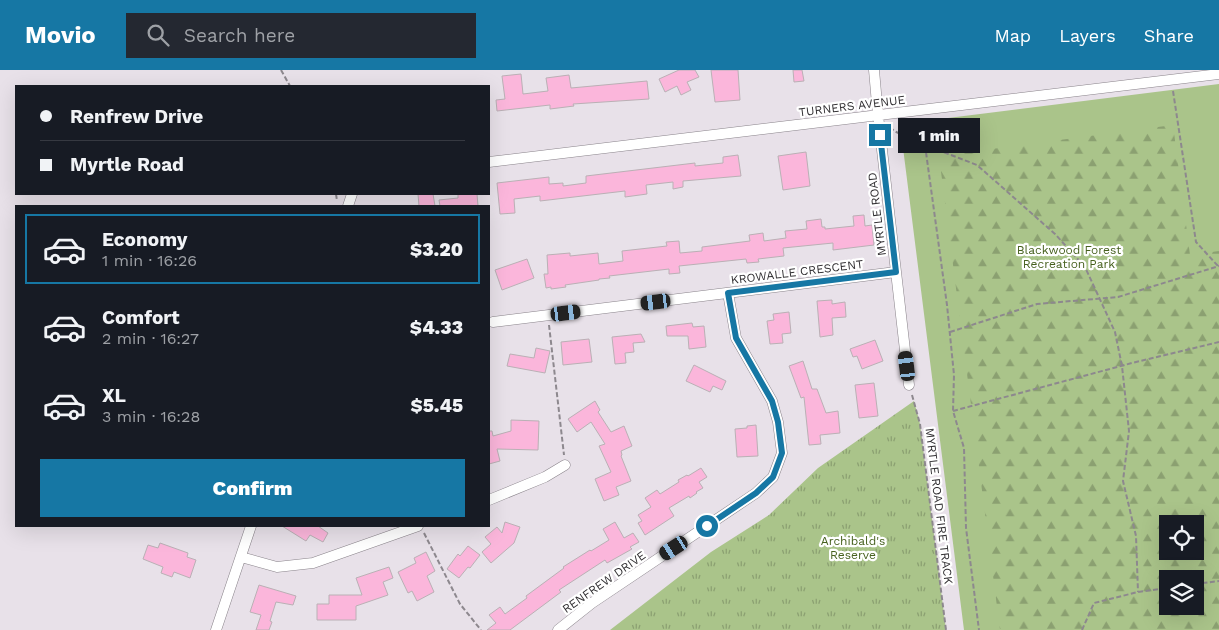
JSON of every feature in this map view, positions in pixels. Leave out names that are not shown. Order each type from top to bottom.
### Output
[{"type":"street","name":"MYRTLE ROAD","points":[[874,70],[909,385]]},
{"type":"street","name":"TURNERS AVENUE","points":[[490,162],[1219,74]]},
{"type":"street","name":"KROWALLE CRESCENT","points":[[493,322],[896,272]]},
{"type":"street","name":"RENFREW DRIVE","points":[[558,630],[592,603],[756,493],[773,477],[782,453],[778,422],[772,401],[736,338],[728,293]]},
{"type":"street","points":[[490,500],[545,477],[565,465]]},
{"type":"street","points":[[216,630],[251,527]]},
{"type":"street","points":[[241,556],[277,567],[313,563],[416,527]]},
{"type":"path","points":[[280,70],[289,85]]},
{"type":"path","points":[[950,332],[1037,304],[1118,298],[1218,266],[1196,242],[1171,80]]},
{"type":"path","points":[[878,115],[894,131],[977,165],[1055,234],[1086,267],[1115,332],[1122,366],[1129,432],[1123,481],[1136,536],[1138,592]]},
{"type":"path","points":[[925,145],[950,332],[954,375],[953,411],[964,448],[966,528],[978,630]]},
{"type":"path","points":[[548,316],[565,465]]},
{"type":"path","points":[[953,411],[1219,342]]},
{"type":"path","name":"MYRTLE ROAD FIRE TRACK","points":[[909,385],[920,424],[946,630]]},
{"type":"path","points":[[420,527],[460,604],[481,630]]},
{"type":"path","points":[[1204,583],[1219,581]]},
{"type":"path","points":[[1082,630],[1094,603],[1138,592],[1159,589]]},
{"type":"green space","name":"Blackwood Forest Recreation Park","points":[[1219,84],[1219,630],[964,630],[900,124]]},
{"type":"green space","name":"Blackwood Forest Recreation Park","points":[[1173,125],[1190,255],[1219,251],[1219,630],[1000,630],[939,156]]},
{"type":"green space","name":"Archibald's Reserve","points":[[914,401],[920,424],[946,630],[610,630],[711,552],[769,515],[818,468]]},
{"type":"building","points":[[679,70],[695,70],[699,77],[687,82],[691,90],[681,95],[677,86],[665,92],[659,79]]},
{"type":"building","points":[[711,70],[738,70],[740,100],[715,102]]},
{"type":"building","points":[[793,70],[802,70],[804,81],[794,82]]},
{"type":"building","points":[[521,74],[523,94],[548,91],[546,78],[569,75],[571,88],[647,81],[649,99],[573,104],[574,106],[550,109],[550,105],[497,111],[496,100],[505,99],[502,76]]},
{"type":"building","points":[[806,152],[810,186],[783,190],[778,156]]},
{"type":"building","points":[[738,155],[741,176],[683,181],[683,187],[673,189],[673,182],[646,185],[647,194],[625,197],[625,191],[540,201],[540,196],[514,199],[515,213],[500,214],[497,183],[549,177],[549,184],[563,183],[563,186],[586,183],[586,176],[695,163],[695,166],[723,163],[723,157]]},
{"type":"building","points":[[418,195],[433,195],[435,205],[419,205]]},
{"type":"building","points":[[458,195],[477,195],[478,205],[440,205],[439,200],[458,198]]},
{"type":"building","points":[[864,215],[865,226],[872,225],[874,245],[833,250],[833,243],[783,248],[784,256],[758,259],[759,262],[747,263],[746,259],[679,266],[680,273],[669,274],[669,269],[609,276],[610,278],[565,285],[566,287],[546,288],[544,274],[548,274],[547,255],[570,253],[570,256],[598,253],[599,264],[623,261],[622,251],[667,246],[666,242],[679,241],[680,253],[702,251],[702,247],[750,241],[749,235],[763,233],[764,241],[786,238],[785,231],[807,229],[806,221],[821,219],[822,227],[825,227],[825,229],[854,226],[853,216]]},
{"type":"building","points":[[527,259],[534,278],[502,290],[495,270]]},
{"type":"building","points":[[832,300],[832,304],[845,302],[846,317],[832,318],[833,335],[820,337],[817,301]]},
{"type":"building","points":[[789,312],[791,333],[782,334],[783,343],[770,344],[767,321],[774,320],[773,314]]},
{"type":"building","points":[[692,323],[693,327],[704,326],[706,347],[689,349],[688,336],[667,336],[666,326]]},
{"type":"building","points":[[641,334],[645,342],[633,343],[634,352],[625,353],[626,363],[615,364],[612,337]]},
{"type":"building","points":[[589,339],[592,362],[563,365],[561,342]]},
{"type":"building","points":[[875,340],[883,361],[862,369],[857,356],[853,357],[850,349]]},
{"type":"building","points":[[536,348],[550,351],[545,373],[507,366],[510,354],[534,358]]},
{"type":"building","points":[[803,361],[812,389],[817,389],[826,413],[838,411],[840,433],[820,435],[821,444],[809,445],[804,397],[801,398],[789,366]]},
{"type":"building","points":[[694,365],[726,381],[722,390],[713,386],[710,392],[686,381]]},
{"type":"building","points":[[874,383],[878,416],[859,418],[855,385]]},
{"type":"building","points":[[595,401],[600,410],[598,412],[611,432],[624,426],[632,446],[621,451],[621,456],[631,481],[616,487],[619,495],[604,501],[595,479],[611,472],[599,446],[605,444],[591,422],[577,432],[568,419]]},
{"type":"building","points":[[511,420],[539,421],[538,450],[497,449],[500,461],[490,464],[490,431],[492,431],[493,436],[511,431]]},
{"type":"building","points":[[756,425],[758,456],[737,457],[735,429]]},
{"type":"building","points":[[701,468],[707,477],[699,482],[703,488],[690,498],[689,496],[669,508],[674,516],[645,535],[638,523],[642,521],[638,515],[651,507],[645,498],[657,490],[660,494],[679,482],[678,480]]},
{"type":"building","points":[[505,522],[520,527],[514,543],[491,563],[482,552],[491,544],[485,537],[497,527],[502,533]]},
{"type":"building","points":[[615,522],[624,538],[633,533],[639,542],[630,547],[632,549],[607,563],[605,560],[559,590],[561,592],[510,630],[487,630],[496,623],[489,615],[500,607],[505,614],[563,567],[609,540],[603,529]]},
{"type":"building","points":[[284,527],[319,527],[328,533],[323,542],[310,535],[306,541]]},
{"type":"building","points":[[160,543],[188,553],[187,557],[196,560],[190,578],[174,572],[172,577],[161,573],[163,567],[143,559],[148,545],[158,548]]},
{"type":"building","points":[[468,546],[480,555],[459,578],[447,569],[458,554],[460,556]]},
{"type":"building","points":[[426,552],[435,571],[427,576],[434,592],[417,601],[412,591],[408,593],[398,572],[416,563],[414,558]]},
{"type":"building","points":[[389,567],[393,578],[383,582],[388,595],[356,606],[356,620],[317,620],[317,604],[329,604],[329,595],[362,595],[356,578]]},
{"type":"building","points":[[259,585],[296,596],[293,605],[276,602],[269,630],[256,630],[261,615],[250,612]]},
{"type":"route","points":[[707,526],[756,493],[773,477],[782,453],[778,422],[772,401],[736,338],[728,293],[896,272],[880,135]]}]
